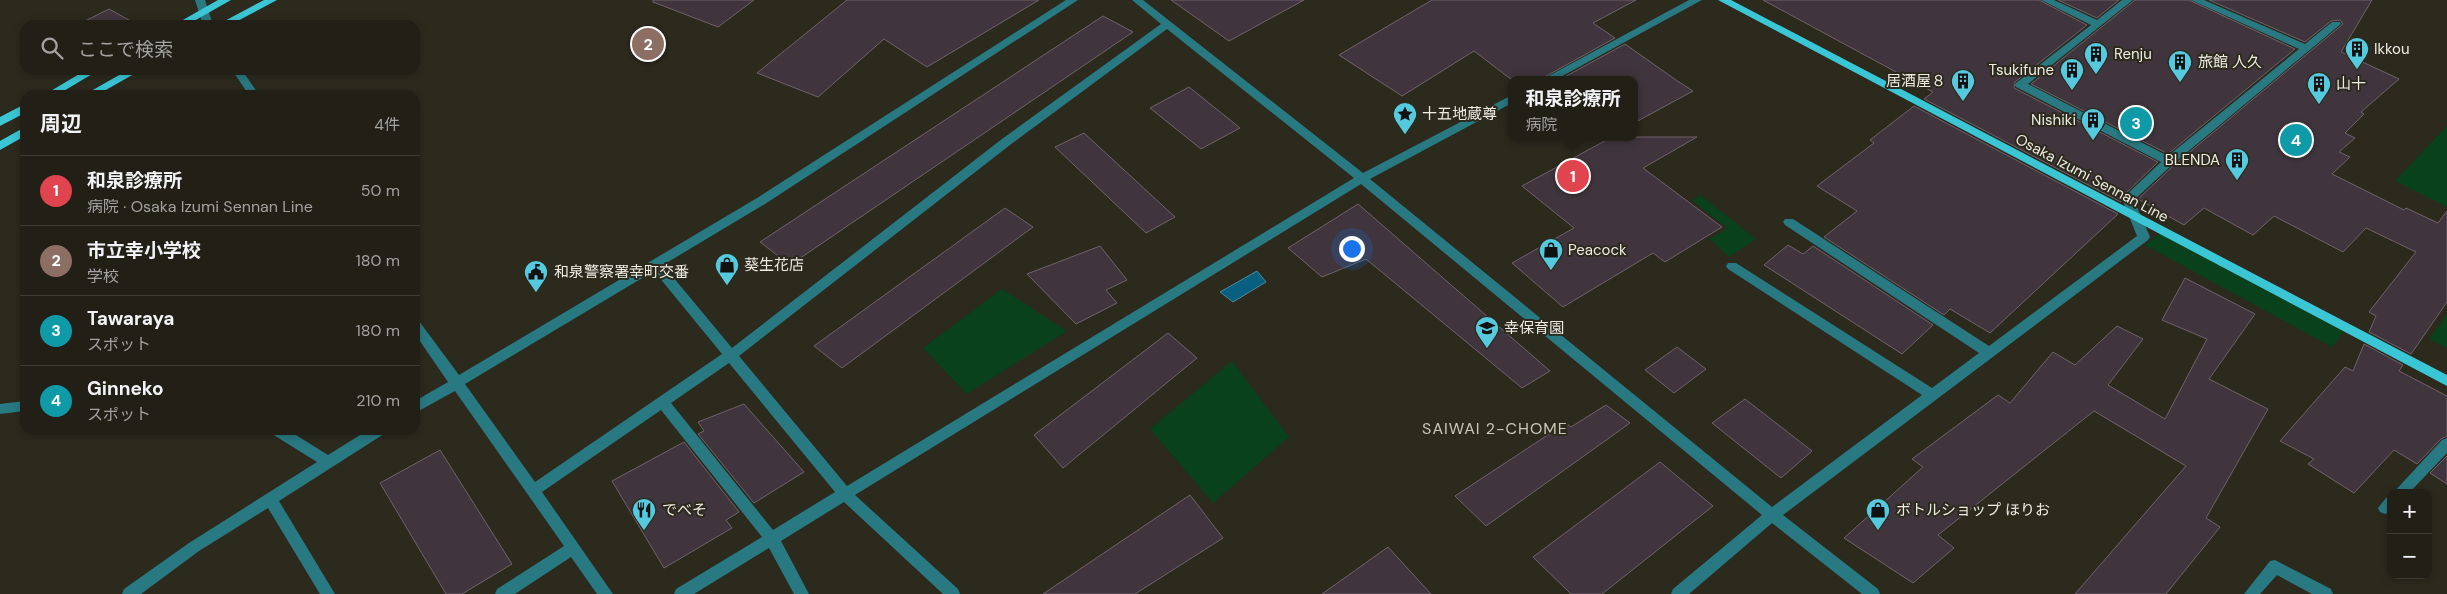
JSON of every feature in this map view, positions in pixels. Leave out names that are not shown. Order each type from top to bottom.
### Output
[{"type":"main road","points":[[188,20],[226,0]]},
{"type":"main road","points":[[232,20],[272,0]]},
{"type":"main road","name":"Osaka Izumi Sennan Line","points":[[1723,0],[2447,381]]},
{"type":"main road","points":[[58,90],[85,75]]},
{"type":"main road","points":[[98,90],[127,75]]},
{"type":"main road","points":[[0,122],[20,111]]},
{"type":"main road","points":[[0,146],[20,135]]},
{"type":"street","points":[[200,0],[207,20]]},
{"type":"street","points":[[420,405],[455,382],[761,202],[1073,0]]},
{"type":"street","points":[[1137,0],[1362,178],[1772,515],[1874,594]]},
{"type":"street","points":[[1554,76],[1697,0]]},
{"type":"street","points":[[2046,0],[2098,24]]},
{"type":"street","points":[[2128,0],[2020,85],[2169,161]]},
{"type":"street","points":[[2196,0],[2305,48]]},
{"type":"street","points":[[532,491],[731,355],[1006,142],[1167,24]]},
{"type":"street","points":[[1678,594],[1772,515],[1988,352],[2144,238],[2128,199],[2169,161],[2336,24]]},
{"type":"street","points":[[240,75],[251,90]]},
{"type":"street","points":[[681,594],[1362,178],[1508,100]]},
{"type":"street","points":[[1789,222],[1988,352]]},
{"type":"street","points":[[655,264],[845,494],[953,594]]},
{"type":"street","points":[[1732,266],[1932,395]]},
{"type":"street","points":[[420,331],[606,594]]},
{"type":"street","points":[[662,402],[772,539],[802,594]]},
{"type":"street","points":[[0,409],[20,407]]},
{"type":"street","points":[[285,435],[328,462]]},
{"type":"street","points":[[128,594],[194,547],[372,435]]},
{"type":"street","points":[[2404,489],[2447,444]]},
{"type":"street","points":[[270,499],[328,594]]},
{"type":"street","points":[[502,594],[573,548]]},
{"type":"street","points":[[2251,594],[2275,566],[2326,594]]},
{"type":"green space","points":[[2447,126],[2447,207],[2395,181]]},
{"type":"green space","points":[[1700,195],[1756,239],[1729,257],[1710,239],[1727,228],[1692,200]]},
{"type":"green space","points":[[2160,233],[2344,331],[2332,347],[2145,245]]},
{"type":"green space","points":[[1002,289],[1067,331],[967,394],[923,348]]},
{"type":"green space","points":[[2447,314],[2447,348],[2429,339]]},
{"type":"green space","points":[[1232,361],[1289,437],[1213,503],[1150,429]]},
{"type":"water","points":[[1257,271],[1266,282],[1233,302],[1220,292]]},
{"type":"building","points":[[653,0],[754,0],[718,27],[653,2]]},
{"type":"building","points":[[847,0],[1039,0],[927,67],[884,39],[818,97],[757,73]]},
{"type":"building","points":[[1171,0],[1304,0],[1229,41]]},
{"type":"building","points":[[1432,0],[1636,0],[1593,23],[1615,38],[1546,76],[1508,77],[1474,51],[1402,96],[1339,55]]},
{"type":"building","points":[[1763,0],[2039,0],[2087,25],[2015,82],[2014,88],[2158,162],[2121,198],[2121,202],[1924,99],[1933,92]]},
{"type":"building","points":[[2058,0],[2119,0],[2097,18]]},
{"type":"building","points":[[2135,0],[2189,0],[2295,49],[2168,154],[2031,84]]},
{"type":"building","points":[[2209,0],[2372,0],[2341,52],[2399,79],[2361,112],[2364,114],[2345,133],[2355,138],[2339,152],[2350,157],[2332,174],[2404,210],[2406,208],[2438,223],[2447,211],[2447,302],[2411,354],[2369,332],[2376,316],[2369,312],[2416,252],[2366,228],[2343,252],[2274,216],[2253,235],[2204,208],[2184,225],[2138,199],[2174,165],[2343,24],[2340,20],[2331,21],[2305,42]]},
{"type":"building","points":[[109,9],[129,20],[87,20]]},
{"type":"building","points":[[1103,16],[1133,32],[790,265],[760,242]]},
{"type":"building","points":[[1625,44],[1693,91],[1638,121],[1638,76],[1566,76]]},
{"type":"building","points":[[1189,87],[1240,128],[1201,149],[1150,108]]},
{"type":"building","points":[[1914,106],[2118,214],[1990,333],[1950,309],[1944,315],[1824,237],[1857,211],[1817,186],[1874,143],[1870,140]]},
{"type":"building","points":[[1084,133],[1175,217],[1146,233],[1055,147]]},
{"type":"building","points":[[1638,137],[1697,137],[1643,168],[1722,227],[1665,262],[1653,253],[1563,307],[1512,263],[1574,228],[1522,186],[1605,141],[1638,141]]},
{"type":"building","points":[[1358,204],[1550,371],[1522,388],[1366,259],[1322,277],[1288,248]]},
{"type":"building","points":[[1005,208],[1033,227],[842,368],[814,346]]},
{"type":"building","points":[[1788,245],[1803,254],[1813,246],[1933,325],[1902,354],[1764,265]]},
{"type":"building","points":[[1100,246],[1127,280],[1106,290],[1117,303],[1076,324],[1027,274]]},
{"type":"building","points":[[2185,278],[2255,314],[2209,379],[2268,409],[2206,518],[2220,527],[2166,594],[2075,594],[2186,466],[2094,411],[1938,535],[1954,548],[1913,583],[1844,538],[1923,467],[1912,459],[1998,395],[2010,403],[2053,352],[2075,365],[2117,326],[2143,339],[2108,385],[2165,419],[2207,339],[2162,320]]},
{"type":"building","points":[[1168,333],[1197,358],[1063,468],[1034,435]]},
{"type":"building","points":[[2364,344],[2403,365],[2399,371],[2447,396],[2447,436],[2441,439],[2417,464],[2394,450],[2354,493],[2308,464],[2314,459],[2280,441],[2345,367],[2353,371]]},
{"type":"building","points":[[1677,347],[1706,369],[1674,393],[1645,370]]},
{"type":"building","points":[[1745,399],[1812,451],[1781,478],[1712,423]]},
{"type":"building","points":[[744,404],[804,472],[754,503],[698,434],[704,431],[698,422]]},
{"type":"building","points":[[1606,405],[1630,423],[1486,526],[1455,496],[1566,423],[1571,427]]},
{"type":"building","points":[[684,442],[739,512],[726,520],[732,528],[664,568],[612,481]]},
{"type":"building","points":[[440,450],[512,564],[462,594],[446,594],[380,483]]},
{"type":"building","points":[[2447,456],[2447,484],[2430,473]]},
{"type":"building","points":[[1660,462],[1713,506],[1602,594],[1571,594],[1533,557]]},
{"type":"building","points":[[1190,495],[1223,538],[1135,594],[1043,594]]},
{"type":"building","points":[[1388,547],[1431,594],[1322,594]]},
{"type":"place","name":"市立幸小学校","points":[[648,44]]},
{"type":"place","name":"Ikkou","points":[[2357,70]]},
{"type":"place","name":"Renju","points":[[2096,75]]},
{"type":"place","name":"旅館 人久","points":[[2180,83]]},
{"type":"place","name":"Tsukifune","points":[[2072,91]]},
{"type":"place","name":"居酒屋８","points":[[1963,102]]},
{"type":"place","name":"山十","points":[[2319,105]]},
{"type":"place","name":"Tawaraya","points":[[2136,123]]},
{"type":"place","name":"十五地蔵尊","points":[[1405,135]]},
{"type":"place","name":"Ginneko","points":[[2296,140]]},
{"type":"place","name":"Nishiki","points":[[2093,141]]},
{"type":"place","name":"和泉診療所","points":[[1573,176]]},
{"type":"place","name":"BLENDA","points":[[2237,181]]},
{"type":"place","name":"Peacock","points":[[1551,271]]},
{"type":"place","name":"葵生花店","points":[[727,286]]},
{"type":"place","name":"和泉警察署幸町交番","points":[[536,293]]},
{"type":"place","name":"幸保育園","points":[[1487,349]]},
{"type":"place","name":"でべそ","points":[[644,531]]},
{"type":"place","name":"ボトルショップ ほりお","points":[[1878,531]]},
{"type":"district","name":"SAIWAI 2-CHOME","points":[[1495,428]]}]
